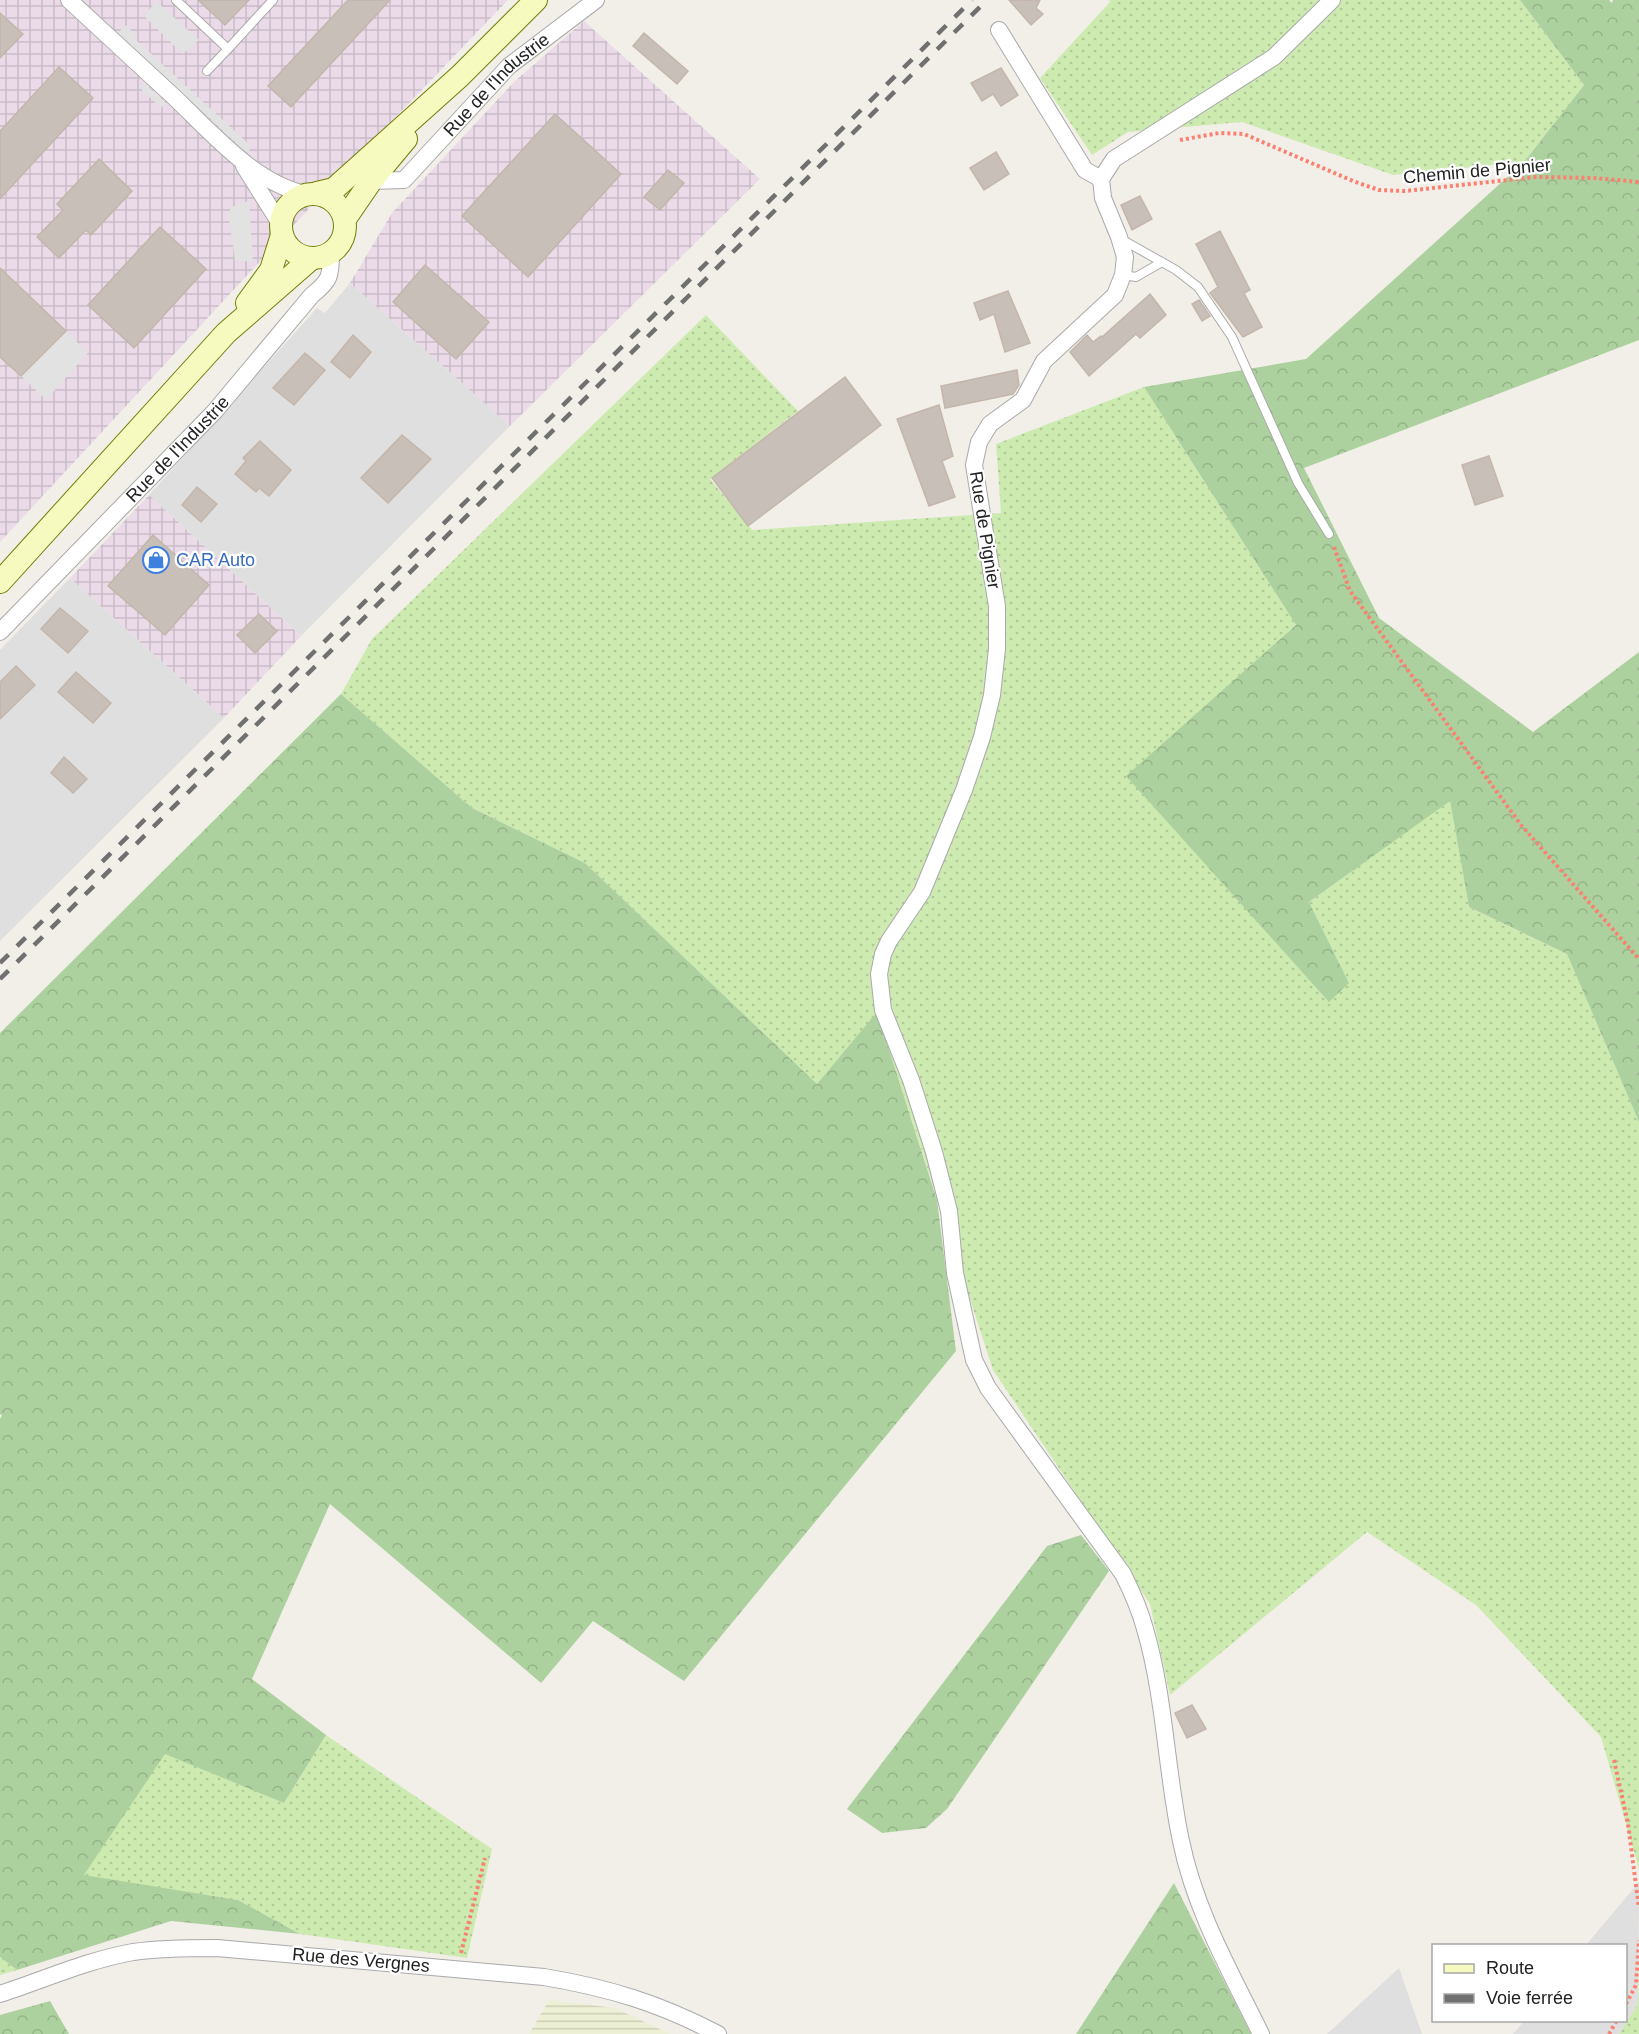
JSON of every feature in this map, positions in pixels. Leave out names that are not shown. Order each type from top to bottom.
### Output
[{"type":"main road","name":"Rue de l'Industrie","points":[[311,194],[334,189],[460,76],[536,0]]},
{"type":"main road","name":"Rue de l'Industrie","points":[[345,219],[371,182],[460,76]]},
{"type":"main road","points":[[0,582],[226,333],[270,270],[283,214],[288,206],[296,198],[311,194],[327,196],[336,202],[345,219],[344,239],[226,333]]},
{"type":"main road","points":[[281,230],[286,244],[294,251],[302,256],[321,256]]},
{"type":"street","name":"Rue de l'Industrie","points":[[371,182],[404,180],[509,66],[596,0]]},
{"type":"street","points":[[1123,275],[1125,257],[1103,198],[1101,179],[1114,159],[1274,57],[1332,0]]},
{"type":"street","points":[[73,2],[239,158],[277,185],[290,191],[311,194]]},
{"type":"street","points":[[999,30],[1085,170],[1101,179]]},
{"type":"street","points":[[239,158],[281,230]]},
{"type":"street","name":"Rue de l'Industrie","points":[[0,632],[215,411],[312,295],[325,285],[330,276],[321,256]]},
{"type":"street","name":"Rue de Pignier","points":[[1123,275],[1115,296],[1044,361],[1023,400],[990,424],[979,442],[974,465],[997,606],[997,649],[992,695],[982,737],[964,790],[926,882],[883,954],[879,974],[883,1010],[911,1080],[934,1152],[948,1211],[955,1273],[974,1360],[988,1388],[1123,1574],[1137,1603],[1146,1630],[1153,1667],[1181,1841],[1199,1906],[1261,2034]]},
{"type":"street","name":"Rue des Vergnes","points":[[0,1994],[122,1955],[177,1948],[250,1950],[544,1977],[589,1984],[659,2005],[718,2034]]},
{"type":"lane","points":[[176,0],[228,49]]},
{"type":"lane","points":[[207,71],[273,0]]},
{"type":"lane","points":[[1119,237],[1162,262],[1198,287],[1232,337],[1298,483],[1329,534]]},
{"type":"lane","points":[[1123,275],[1136,277],[1162,262]]},
{"type":"path","name":"Chemin de Pignier","points":[[1152,135],[1165,143],[1219,133],[1244,134],[1379,190],[1405,191],[1536,177],[1594,178],[1639,182]]},
{"type":"path","points":[[1329,534],[1350,591],[1402,664],[1521,825],[1639,959]]},
{"type":"path","points":[[1614,1761],[1628,1824],[1639,1908]]},
{"type":"path","points":[[458,1969],[485,1858]]},
{"type":"path","points":[[1627,2002],[1636,1985],[1639,1940]]},
{"type":"shaded area","points":[[0,0],[508,0],[342,173],[0,542]]},
{"type":"shaded area","points":[[156,1],[199,40],[183,54],[144,16]]},
{"type":"shaded area","points":[[584,21],[760,179],[510,426],[350,283],[392,213],[515,81]]},
{"type":"shaded area","points":[[125,25],[136,35],[134,38],[252,147],[247,153],[118,33]]},
{"type":"shaded area","points":[[144,83],[166,103],[161,108],[140,88]]},
{"type":"shaded area","points":[[249,201],[253,262],[235,260],[228,212],[234,206]]},
{"type":"shaded area","points":[[350,283],[510,426],[301,636],[149,495],[317,308],[325,313]]},
{"type":"shaded area","points":[[66,331],[88,353],[46,400],[21,376]]},
{"type":"shaded area","points":[[149,495],[301,636],[224,718],[70,578]]},
{"type":"shaded area","points":[[70,578],[224,718],[0,941],[0,650]]},
{"type":"shaded area","points":[[1639,1882],[1638,2004],[1627,2021],[1627,1944],[1587,1944]]},
{"type":"shaded area","points":[[1399,1968],[1422,2034],[1327,2034]]},
{"type":"shaded area","points":[[1523,2022],[1627,2022],[1619,2034],[1513,2034]]},
{"type":"green space","points":[[1109,0],[1520,0],[1584,85],[1524,162],[1393,175],[1242,122],[1128,132],[1092,155],[1040,78],[1110,2]]},
{"type":"green space","points":[[1520,0],[1609,0],[1612,3],[1613,0],[1639,0],[1639,340],[1304,468],[1379,618],[1533,732],[1639,652],[1639,1122],[1567,954],[1469,907],[1450,801],[1309,902],[1349,983],[1329,1002],[1126,776],[1296,625],[1144,387],[1306,359],[1524,162],[1584,85]]},
{"type":"green space","points":[[706,315],[798,411],[710,479],[752,530],[1001,513],[996,444],[1144,387],[1296,625],[1127,776],[1349,983],[1309,902],[1450,800],[1469,907],[1567,954],[1639,1122],[1639,1869],[1601,1737],[1476,1605],[1367,1532],[1170,1695],[1150,1604],[993,1370],[877,1013],[817,1084],[585,863],[472,808],[341,694],[372,639]]},
{"type":"green space","points":[[341,694],[472,808],[585,863],[817,1084],[877,1012],[937,1200],[956,1351],[684,1681],[593,1621],[541,1683],[330,1504],[252,1679],[326,1735],[284,1803],[165,1754],[84,1875],[238,1900],[300,1934],[171,1921],[17,1970],[0,1957],[0,1419],[2,1415],[0,1414],[0,1033]]},
{"type":"green space","points":[[1081,1535],[1109,1571],[947,1809],[926,1828],[882,1833],[847,1809],[1047,1546]]},
{"type":"green space","points":[[326,1735],[492,1849],[467,1958],[300,1934],[238,1900],[83,1876],[165,1753],[284,1803]]},
{"type":"green space","points":[[1174,1883],[1251,2034],[1076,2034]]},
{"type":"green space","points":[[0,1957],[17,1970],[0,1975]]},
{"type":"green space","points":[[1639,1964],[1639,2034],[1619,2034],[1638,2004]]},
{"type":"green space","points":[[549,2000],[615,2008],[670,2034],[529,2034]]},
{"type":"green space","points":[[50,2001],[69,2034],[0,2034],[0,2015]]},
{"type":"building","points":[[198,0],[249,0],[225,25]]},
{"type":"building","points":[[348,0],[390,0],[291,107],[268,86]]},
{"type":"building","points":[[1009,0],[1040,0],[1036,8],[1043,14],[1031,25]]},
{"type":"building","points":[[0,13],[23,34],[0,58]]},
{"type":"building","points":[[644,33],[688,71],[677,84],[633,46]]},
{"type":"building","points":[[59,67],[93,98],[0,199],[0,131]]},
{"type":"building","points":[[1001,68],[1018,95],[1001,106],[993,94],[982,101],[971,83]]},
{"type":"building","points":[[555,114],[621,174],[528,277],[462,216]]},
{"type":"building","points":[[996,152],[1009,174],[984,190],[970,168]]},
{"type":"building","points":[[99,159],[132,191],[91,235],[86,230],[59,258],[37,237],[63,210],[57,204]]},
{"type":"building","points":[[668,170],[684,183],[660,210],[644,197]]},
{"type":"building","points":[[1140,196],[1152,219],[1132,230],[1121,205]]},
{"type":"building","points":[[160,227],[206,269],[134,348],[88,305]]},
{"type":"building","points":[[1220,231],[1250,290],[1244,293],[1262,327],[1243,337],[1210,293],[1218,287],[1196,244]]},
{"type":"building","points":[[425,265],[489,322],[456,359],[393,302]]},
{"type":"building","points":[[0,268],[66,331],[21,376],[0,357]]},
{"type":"building","points":[[1008,291],[1030,343],[1005,352],[994,314],[980,320],[974,303]]},
{"type":"building","points":[[1150,294],[1166,315],[1140,338],[1136,334],[1089,376],[1070,352],[1087,335],[1093,342],[1102,337]]},
{"type":"building","points":[[1199,300],[1210,316],[1202,321],[1192,304]]},
{"type":"building","points":[[353,335],[371,352],[350,378],[331,362]]},
{"type":"building","points":[[305,353],[325,370],[294,405],[273,388]]},
{"type":"building","points":[[1017,370],[1019,385],[1013,394],[945,408],[941,386]]},
{"type":"building","points":[[845,377],[881,425],[748,526],[712,478]]},
{"type":"building","points":[[939,405],[953,456],[942,461],[955,497],[929,506],[897,419]]},
{"type":"building","points":[[402,435],[431,459],[388,503],[361,478]]},
{"type":"building","points":[[260,441],[291,470],[269,496],[259,488],[256,492],[235,474],[246,461],[243,458]]},
{"type":"building","points":[[1489,456],[1503,496],[1475,505],[1462,465]]},
{"type":"building","points":[[197,487],[217,504],[201,522],[182,505]]},
{"type":"building","name":"CAR Auto","points":[[153,535],[209,585],[165,635],[108,586]]},
{"type":"building","points":[[60,608],[88,631],[68,653],[41,629]]},
{"type":"building","points":[[259,614],[277,631],[255,653],[237,635]]},
{"type":"building","points":[[16,666],[35,685],[0,719],[0,682]]},
{"type":"building","points":[[76,672],[111,703],[93,723],[58,692]]},
{"type":"building","points":[[64,757],[87,779],[73,793],[51,773]]},
{"type":"building","points":[[1192,1705],[1206,1729],[1187,1738],[1175,1713]]},
{"type":"railway","points":[[0,963],[972,0]]},
{"type":"railway","points":[[0,979],[987,0]]},
{"type":"place","name":"CAR Auto","points":[[156,560]]}]
